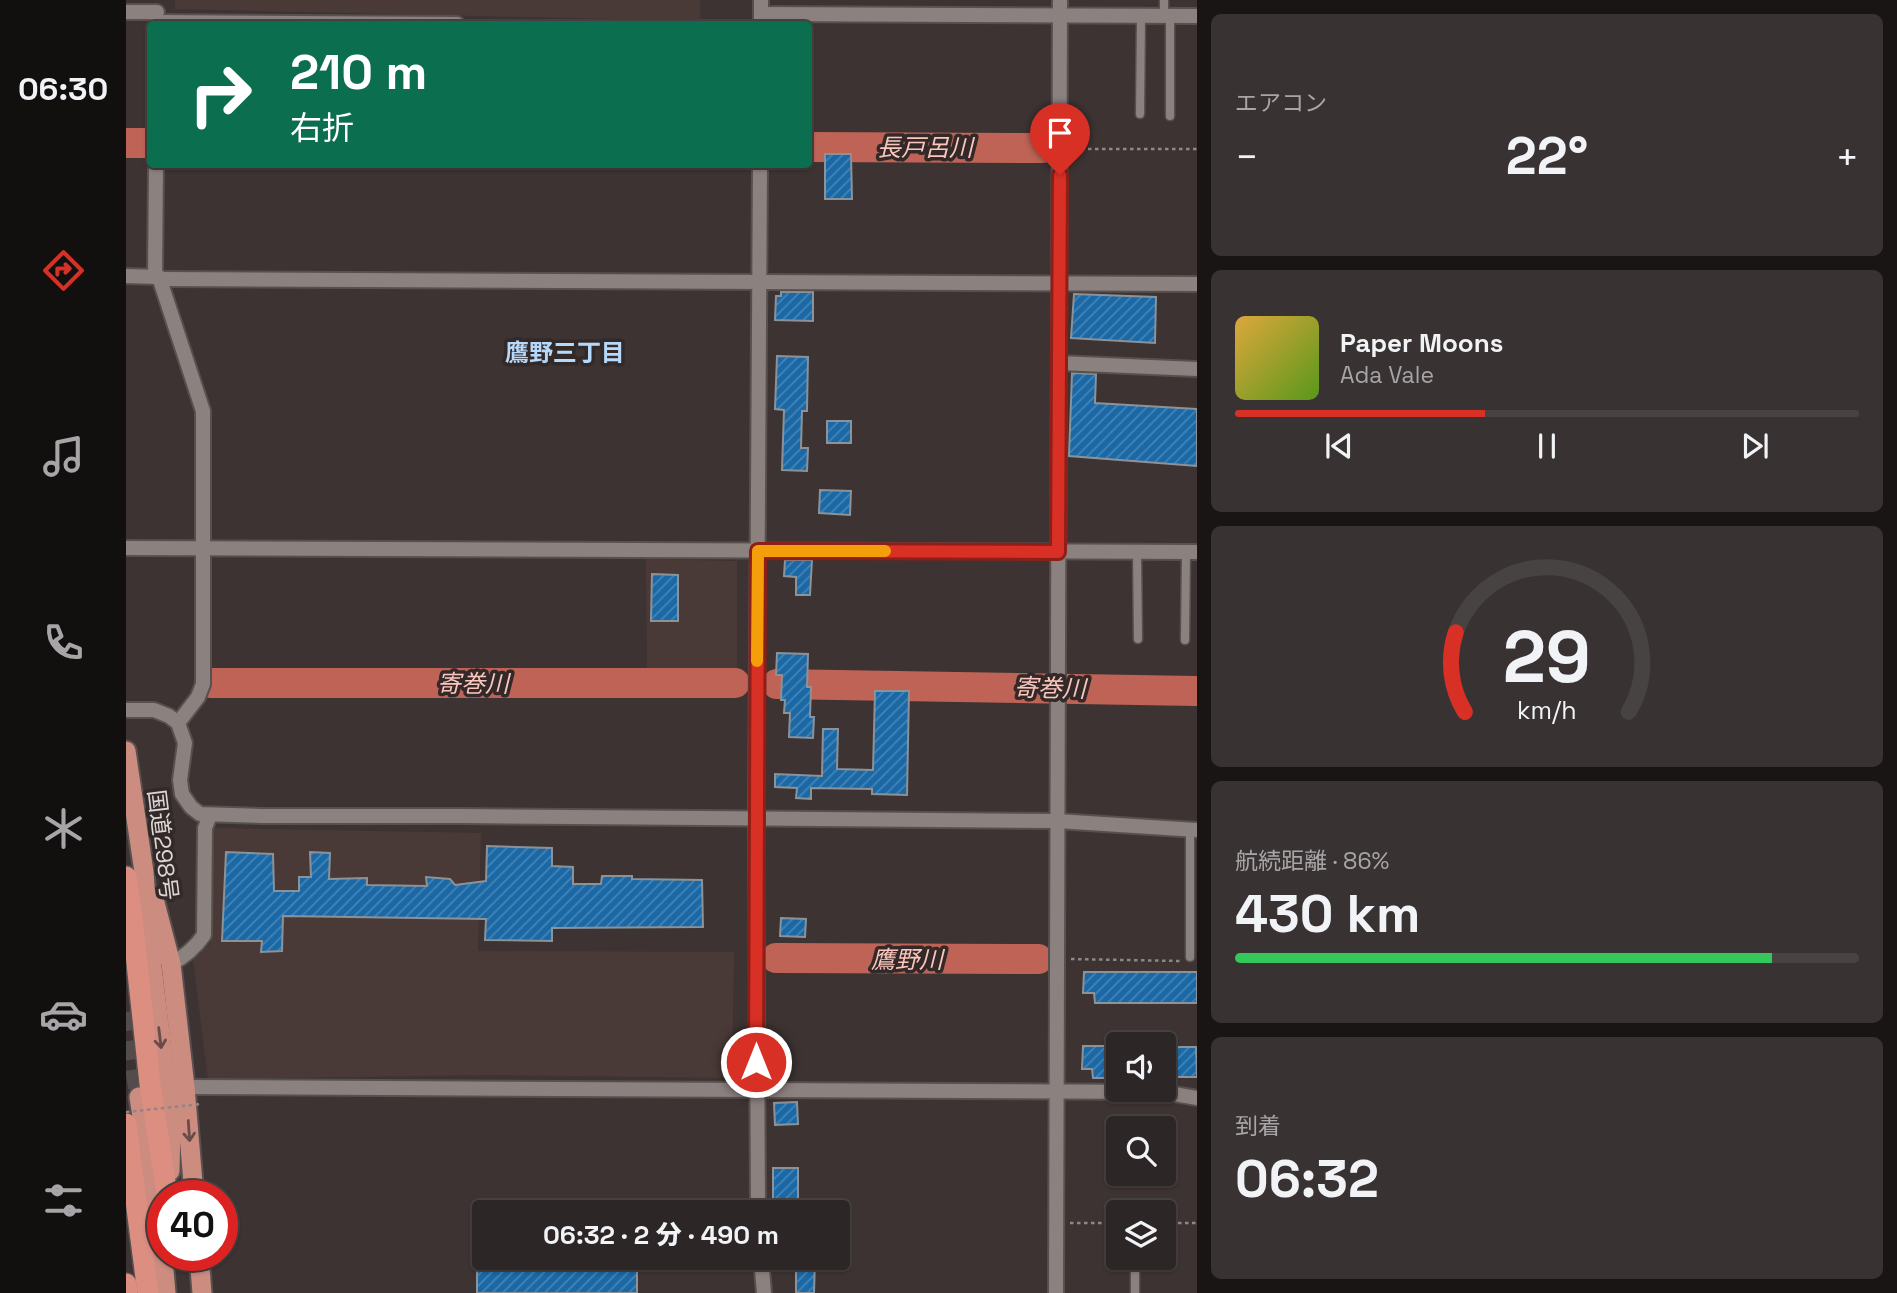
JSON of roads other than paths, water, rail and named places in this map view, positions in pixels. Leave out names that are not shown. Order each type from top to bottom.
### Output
[{"type":"highway","name":"国道298号","points":[[126,751],[135,874],[149,942],[171,1124],[169,1180]]},
{"type":"highway","points":[[135,874],[162,926],[171,964],[193,1180]]},
{"type":"highway","points":[[135,874],[132,917],[145,1090],[166,1293]]},
{"type":"highway","points":[[145,1090],[165,1180]]},
{"type":"highway","points":[[126,1124],[148,1293]]},
{"type":"highway","points":[[176,1271],[178,1293]]},
{"type":"highway","points":[[200,1271],[202,1293]]},
{"type":"highway","points":[[126,1284],[127,1293]]},
{"type":"street","points":[[761,13],[1060,8],[1141,16],[1197,16]]},
{"type":"street","points":[[1056,1293],[1060,8]]},
{"type":"street","points":[[126,12],[357,21]]},
{"type":"street","points":[[156,168],[157,278],[203,411],[203,684],[198,697],[178,723]]},
{"type":"street","points":[[758,1200],[756,818],[760,168]]},
{"type":"street","points":[[126,276],[1197,284]]},
{"type":"street","points":[[1059,363],[1197,369]]},
{"type":"street","points":[[126,548],[1192,552]]},
{"type":"street","points":[[126,710],[154,710],[178,723],[185,743],[180,780],[182,794],[200,814],[1057,821],[1194,830]]},
{"type":"street","points":[[171,964],[185,957],[204,935],[205,828],[210,815]]},
{"type":"street","points":[[185,1087],[1163,1093],[1197,1098]]},
{"type":"street","points":[[762,1270],[764,1293]]},
{"type":"lane","points":[[1164,0],[1167,16],[1170,116]]},
{"type":"lane","points":[[1140,114],[1141,16]]},
{"type":"lane","points":[[1137,552],[1138,639]]},
{"type":"lane","points":[[1185,640],[1192,552]]},
{"type":"lane","points":[[1187,959],[1194,830]]},
{"type":"lane","points":[[1135,1270],[1135,1293]]},
{"type":"waterway","name":"長戸呂川","points":[[126,143],[147,143]]},
{"type":"waterway","name":"長戸呂川","points":[[812,147],[1042,148]]},
{"type":"waterway","name":"寄巻川","points":[[210,683],[735,683]]},
{"type":"waterway","name":"寄巻川","points":[[777,684],[1197,691]]},
{"type":"waterway","name":"鷹野川","points":[[776,958],[1038,959]]},
{"type":"tunnel","points":[[126,1012],[139,1097]]},
{"type":"district","name":"鷹野三丁目","points":[[565,352]]}]
